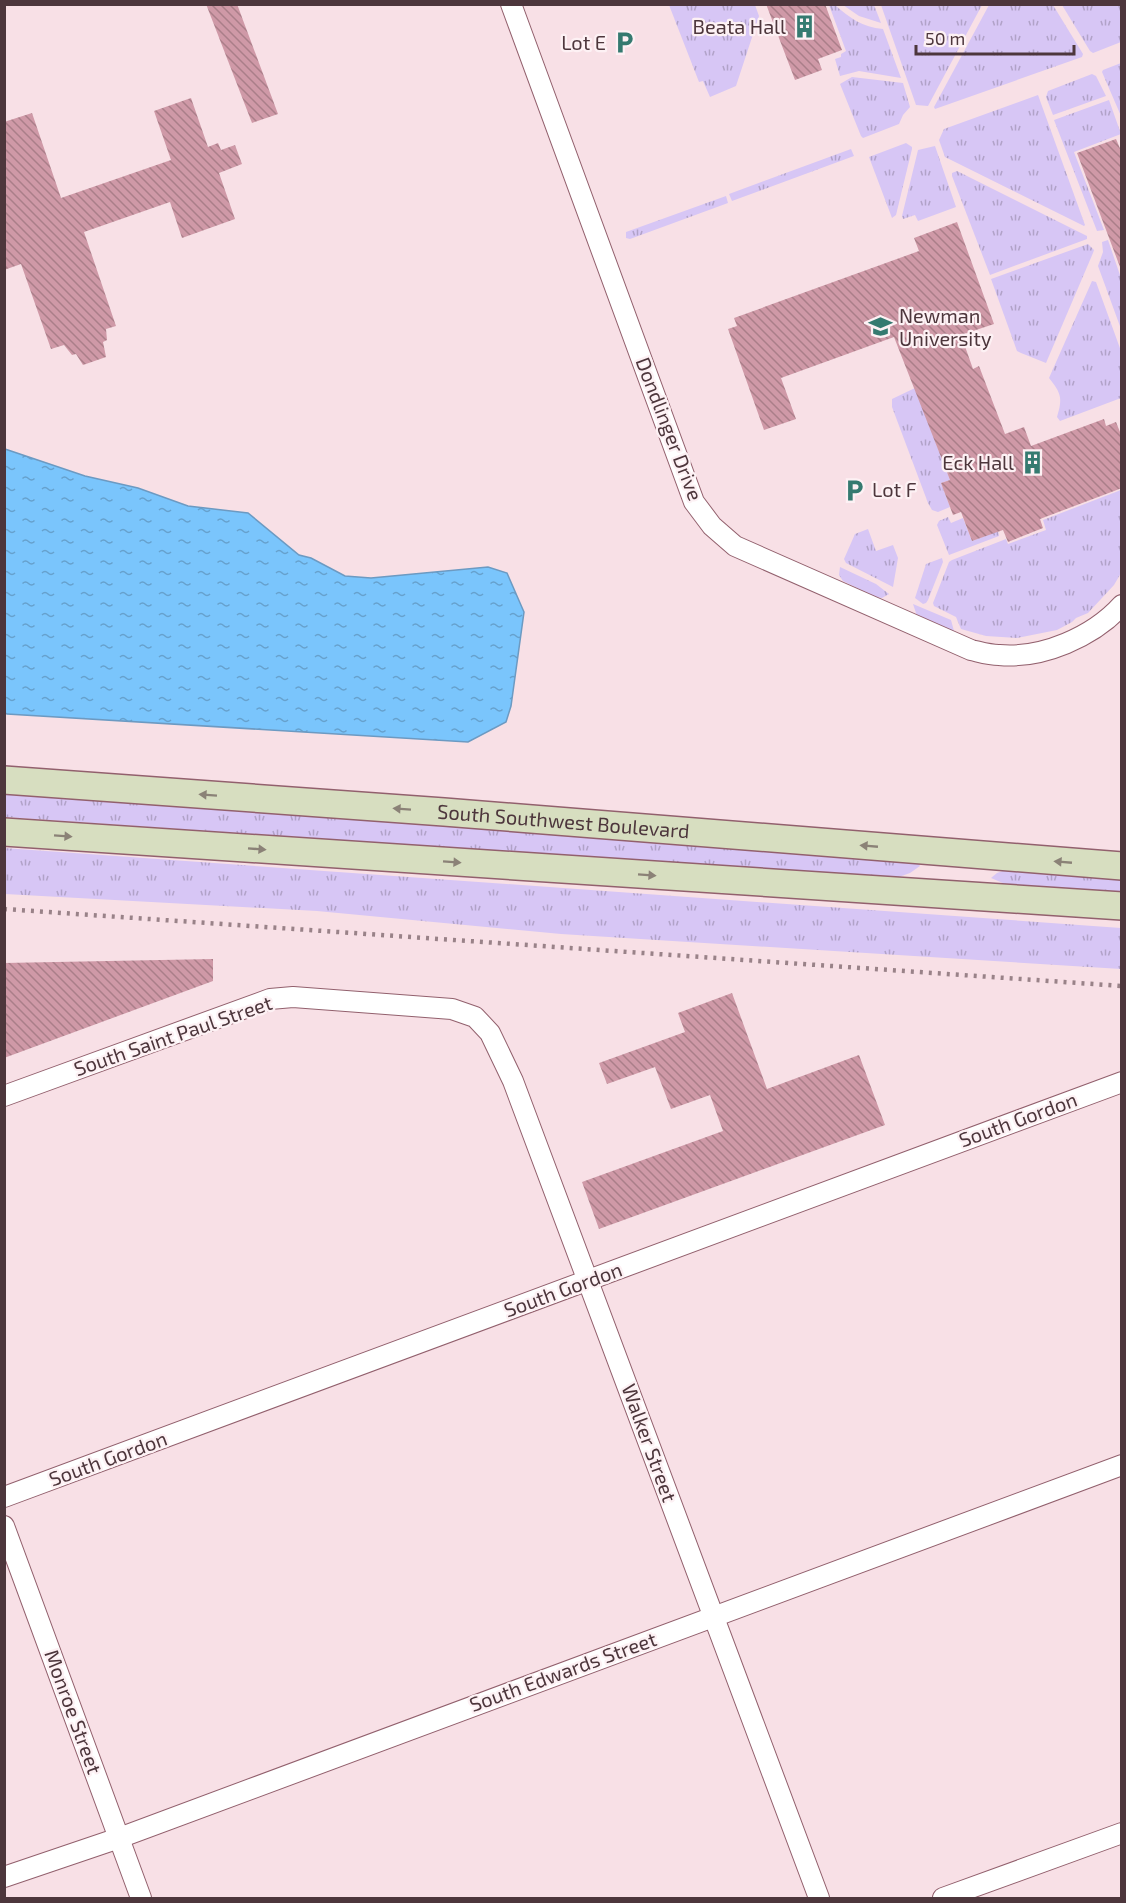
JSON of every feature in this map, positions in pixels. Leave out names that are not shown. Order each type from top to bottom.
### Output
[{"type":"main road","name":"South Southwest Boulevard","points":[[4,780],[1122,866]]},
{"type":"main road","points":[[4,832],[1122,906]]},
{"type":"street","name":"Dondlinger Drive","points":[[511,4],[694,502],[712,526],[735,546],[971,650],[1000,656],[1033,653],[1067,643],[1098,627],[1122,605]]},
{"type":"street","name":"South Saint Paul Street","points":[[4,1096],[270,999],[293,998],[452,1009]]},
{"type":"street","name":"Walker Street","points":[[452,1009],[475,1017],[490,1033],[513,1081],[819,1899]]},
{"type":"street","name":"South Gordon","points":[[4,1497],[1122,1082]]},
{"type":"street","name":"South Edwards Street","points":[[4,1877],[119,1838],[1122,1465]]},
{"type":"street","name":"Monroe Street","points":[[4,1526],[141,1899]]},
{"type":"street","points":[[943,1899],[1122,1833]]},
{"type":"green space","points":[[669,5],[755,5],[759,16],[736,86],[710,97],[703,81],[699,82]]},
{"type":"green space","points":[[829,5],[835,5],[863,24],[883,29],[901,78],[859,71],[840,76],[835,59],[841,57],[841,54],[846,51]]},
{"type":"green space","points":[[843,5],[874,5],[881,23],[859,16]]},
{"type":"green space","points":[[881,5],[982,5],[928,106],[916,105]]},
{"type":"green space","points":[[989,5],[1053,5],[1083,54],[1082,57],[935,109],[934,107]]},
{"type":"green space","points":[[1062,5],[1121,5],[1121,42],[1093,53]]},
{"type":"green space","points":[[1122,63],[1121,116],[1102,72]]},
{"type":"green space","points":[[1092,74],[1096,76],[1106,96],[1053,115],[1046,97],[1048,91]]},
{"type":"green space","points":[[852,77],[903,83],[910,107],[899,124],[863,138],[861,136],[840,84]]},
{"type":"green space","points":[[1038,95],[1084,226],[945,157],[939,140],[944,129]]},
{"type":"green space","points":[[1109,100],[1121,134],[1074,152],[1104,230],[1097,231],[1054,120]]},
{"type":"green space","points":[[906,143],[912,149],[896,215],[892,218],[869,157]]},
{"type":"green space","points":[[935,146],[956,207],[918,221],[915,215],[903,219],[918,150]]},
{"type":"green space","points":[[851,149],[854,156],[732,201],[729,194]]},
{"type":"green space","points":[[957,171],[1087,236],[1087,239],[990,275],[952,176],[952,173]]},
{"type":"green space","points":[[726,196],[728,203],[630,239],[626,238],[626,232]]},
{"type":"green space","points":[[1108,240],[1121,278],[1121,329],[1098,266],[1103,252],[1102,242]]},
{"type":"green space","points":[[1088,244],[1094,250],[1093,253],[1046,363],[1017,351],[991,279]]},
{"type":"green space","points":[[1092,281],[1096,282],[1121,351],[1121,398],[1060,421],[1057,417],[1060,396],[1049,378]]},
{"type":"green space","points":[[915,388],[950,480],[941,483],[950,507],[938,512],[932,510],[928,503],[892,407],[892,399]]},
{"type":"green space","points":[[1121,490],[1121,573],[1114,585],[1088,613],[1057,630],[1017,638],[986,636],[961,629],[956,617],[934,606],[933,603],[949,562],[952,560],[1006,539],[1008,544],[1046,530],[1043,520]]},
{"type":"green space","points":[[948,517],[951,523],[963,518],[972,541],[998,531],[999,536],[949,555],[937,525],[939,521]]},
{"type":"green space","points":[[868,529],[876,551],[893,545],[898,558],[893,587],[846,563],[844,559],[855,534]]},
{"type":"green space","points":[[942,558],[943,562],[928,600],[923,604],[915,598],[926,564]]},
{"type":"green space","points":[[840,567],[876,584],[889,594],[882,598],[875,597],[843,581],[839,575]]},
{"type":"green space","points":[[913,604],[951,620],[954,631],[917,616]]},
{"type":"green space","points":[[4,791],[917,862],[920,866],[896,878],[5,817]]},
{"type":"green space","points":[[4,848],[1121,928],[1121,969],[561,934],[317,911],[5,894]]},
{"type":"green space","points":[[1011,868],[1121,875],[1121,894],[1010,886],[991,878]]},
{"type":"water","points":[[5,449],[85,476],[138,488],[188,506],[248,513],[299,555],[311,558],[345,576],[371,578],[488,567],[507,573],[524,612],[511,706],[506,722],[468,742],[7,714],[4,712]]},
{"type":"building","points":[[206,4],[237,4],[278,114],[252,123]]},
{"type":"building","name":"Beata Hall","points":[[766,4],[825,4],[842,50],[818,59],[822,70],[795,80]]},
{"type":"building","points":[[191,98],[208,147],[218,143],[221,150],[235,145],[242,164],[219,173],[235,219],[182,238],[170,202],[84,232],[116,326],[106,329],[107,340],[103,342],[106,357],[83,365],[76,354],[72,355],[64,345],[51,349],[21,264],[4,270],[4,122],[32,113],[61,198],[171,160],[154,111]]},
{"type":"building","points":[[1116,139],[1122,153],[1122,266],[1120,267],[1077,153]]},
{"type":"building","points":[[957,222],[994,324],[961,335],[973,369],[979,366],[1005,434],[1024,427],[1031,446],[1104,419],[1106,426],[1116,422],[1122,437],[1122,488],[1040,519],[1043,528],[1008,542],[1003,530],[972,541],[961,512],[953,515],[941,483],[950,480],[894,337],[781,378],[796,419],[764,430],[728,329],[737,326],[734,318],[919,251],[914,238]]},
{"type":"building","points":[[213,959],[213,981],[4,1058],[4,963]]},
{"type":"building","points":[[732,993],[767,1089],[859,1055],[885,1125],[599,1229],[582,1182],[723,1131],[710,1095],[671,1109],[655,1067],[607,1084],[599,1063],[685,1032],[678,1013]]},
{"type":"railway","points":[[4,909],[1122,986]]},
{"type":"place","name":"Beata Hall","points":[[804,27]]},
{"type":"place","name":"Lot E","points":[[624,43]]},
{"type":"place","name":"Newman University","points":[[881,327]]},
{"type":"place","name":"Eck Hall","points":[[1032,463]]},
{"type":"place","name":"Lot F","points":[[854,490]]}]
